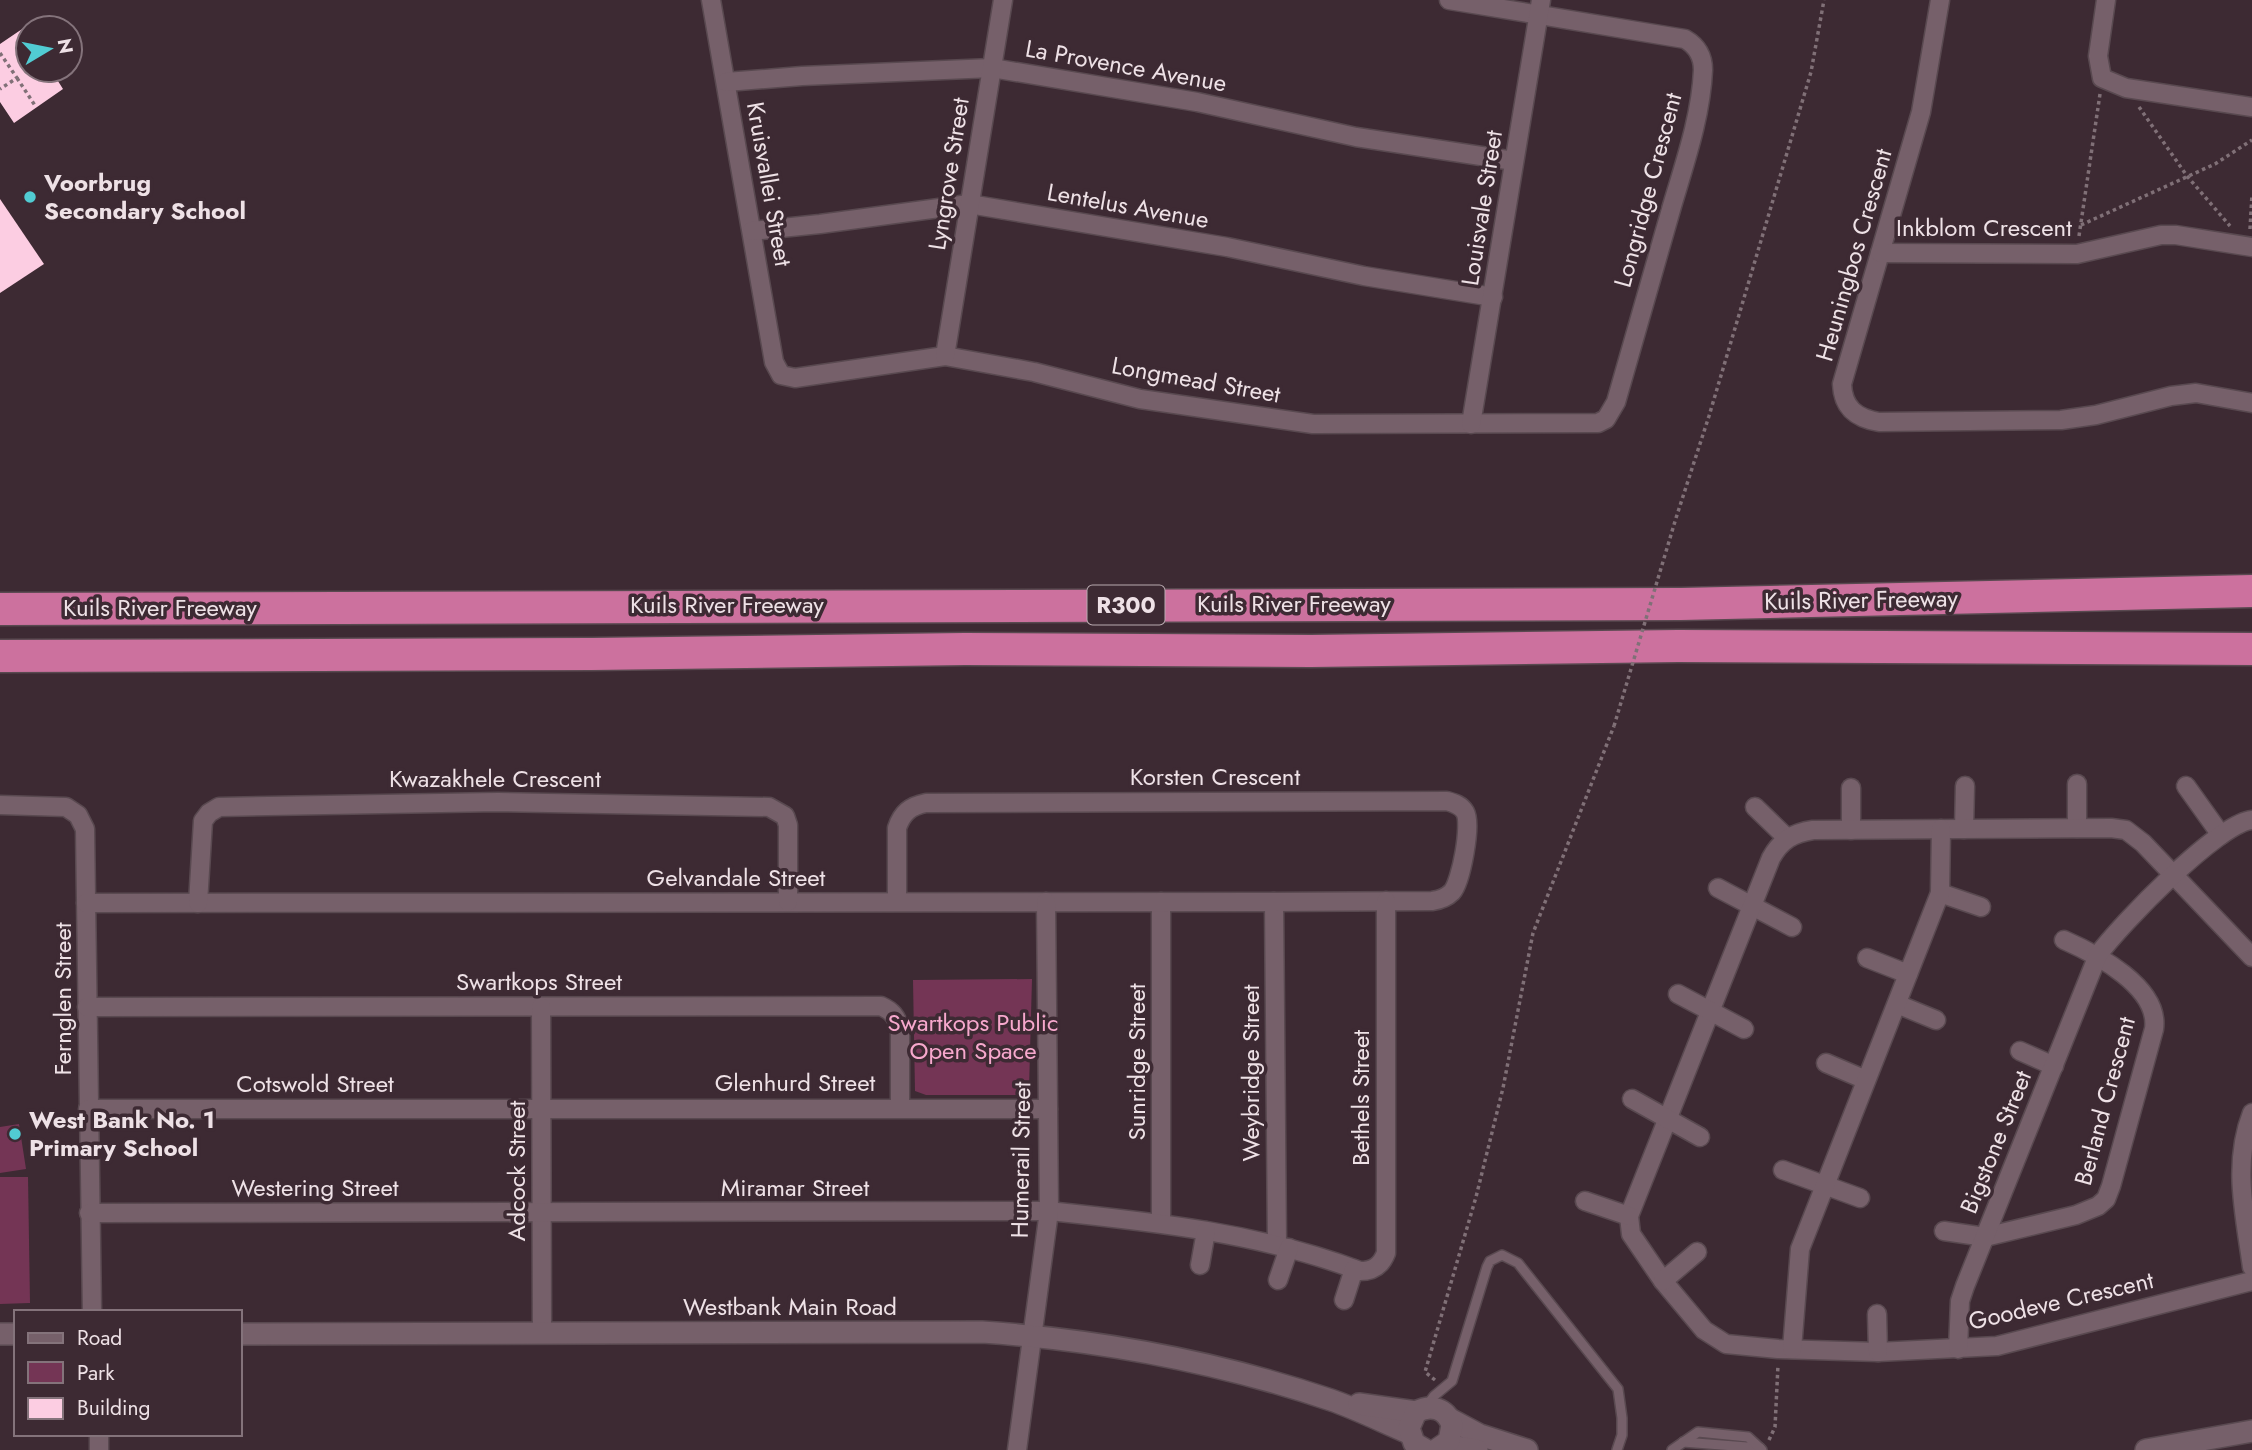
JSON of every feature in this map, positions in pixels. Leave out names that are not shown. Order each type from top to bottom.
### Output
[{"type":"highway","name":"Kuils River Freeway","points":[[0,608],[1682,604],[2252,591]]},
{"type":"highway","name":"Kuils River Freeway","points":[[0,656],[1678,646],[2252,649]]},
{"type":"street","name":"Kruisvallei Street","points":[[710,0],[774,362],[781,375]]},
{"type":"street","name":"Lyngrove Street","points":[[944,356],[1003,0]]},
{"type":"street","points":[[1449,0],[1540,7]]},
{"type":"street","name":"Heuningbos Crescent","points":[[1940,0],[1921,112],[1842,384],[1845,401],[1856,416],[1880,422],[2061,420],[2196,393],[2252,403]]},
{"type":"street","points":[[2106,0],[2098,56],[2102,78],[2126,88],[2252,107]]},
{"type":"street","name":"Louisvale Street","points":[[1471,424],[1540,7]]},
{"type":"street","name":"Longridge Crescent","points":[[1540,7],[1685,39],[1697,48],[1702,57],[1703,69],[1693,130],[1616,402],[1606,419]]},
{"type":"street","name":"La Provence Avenue","points":[[726,82],[992,68],[1197,102],[1356,137],[1514,161]]},
{"type":"street","name":"Lentelus Avenue","points":[[752,231],[969,204],[1227,247],[1364,276],[1493,297]]},
{"type":"street","name":"Inkblom Crescent","points":[[1880,253],[2077,254],[2161,235],[2251,246]]},
{"type":"street","name":"Longmead Street","points":[[781,375],[795,378],[944,356],[1034,372],[1140,399],[1313,424],[1585,425],[1606,419]]},
{"type":"street","points":[[2077,784],[2077,828]]},
{"type":"street","points":[[1964,829],[1965,786]]},
{"type":"street","points":[[2186,786],[2221,835]]},
{"type":"street","points":[[1851,788],[1851,830]]},
{"type":"street","name":"Korsten Crescent","points":[[897,902],[897,828],[904,814],[917,804],[1447,801],[1460,807],[1467,817],[1468,829],[1458,880],[1452,892],[1437,900],[1386,901]]},
{"type":"street","name":"Kwazakhele Crescent","points":[[198,903],[203,821],[219,807],[498,802],[769,807],[785,817],[788,825],[788,902]]},
{"type":"street","name":"Fernglen Street","points":[[0,805],[60,806],[71,809],[86,829],[92,1310]]},
{"type":"street","points":[[1755,807],[1787,838]]},
{"type":"street","name":"Bigstone Street","points":[[1958,1349],[1960,1301],[2098,955],[2125,922],[2174,875],[2221,835],[2237,824],[2252,820]]},
{"type":"street","points":[[1785,1349],[1800,1249],[1940,893],[1941,829]]},
{"type":"street","points":[[1585,1201],[1629,1216],[1771,858],[1781,842],[1787,838],[1813,830],[2126,830],[2143,843],[2252,957]]},
{"type":"street","points":[[1718,888],[1792,927]]},
{"type":"street","points":[[1940,893],[1981,907]]},
{"type":"street","name":"Gelvandale Street","points":[[86,903],[1386,901]]},
{"type":"street","name":"Bethels Street","points":[[1354,1269],[1373,1269],[1384,1260],[1386,1253],[1386,901]]},
{"type":"street","name":"Humerail Street","points":[[1017,1450],[1049,1212],[1046,902]]},
{"type":"street","name":"Sunridge Street","points":[[1161,902],[1161,1223]]},
{"type":"street","name":"Weybridge Street","points":[[1274,902],[1283,1246]]},
{"type":"street","points":[[2064,940],[2098,955]]},
{"type":"street","name":"Berland Crescent","points":[[1985,1237],[2091,1210],[2106,1199],[2112,1186],[2155,1020],[2152,1008],[2143,995],[2120,970],[2098,955]]},
{"type":"street","points":[[1867,958],[1908,974]]},
{"type":"street","points":[[1678,994],[1744,1029]]},
{"type":"street","points":[[1897,1004],[1936,1020]]},
{"type":"street","name":"Swartkops Street","points":[[87,1007],[881,1006],[897,1017],[900,1028],[900,1107]]},
{"type":"street","name":"Adcock Street","points":[[541,1007],[542,1334]]},
{"type":"street","name":"Bigstone Street","points":[[2020,1051],[2054,1066]]},
{"type":"street","points":[[1826,1063],[1866,1080]]},
{"type":"street","points":[[1632,1099],[1700,1137]]},
{"type":"street","name":"Cotswold Street","points":[[88,1109],[542,1109]]},
{"type":"street","name":"Glenhurd Street","points":[[542,1109],[1048,1109]]},
{"type":"street","points":[[2252,1113],[2241,1155],[2240,1177],[2252,1267]]},
{"type":"street","points":[[1783,1170],[1860,1198]]},
{"type":"street","points":[[1049,1212],[1161,1223],[1283,1246],[1354,1269],[1344,1300]]},
{"type":"street","name":"Miramar Street","points":[[542,1213],[1049,1212]]},
{"type":"street","name":"Westering Street","points":[[89,1213],[542,1213]]},
{"type":"street","name":"Goodeve Crescent","points":[[1629,1216],[1631,1234],[1663,1281],[1704,1330],[1726,1344],[1878,1352],[1997,1346],[2252,1281]]},
{"type":"street","points":[[1200,1265],[1206,1231]]},
{"type":"street","name":"Bigstone Street","points":[[1944,1231],[1985,1237]]},
{"type":"street","points":[[1278,1280],[1283,1246]]},
{"type":"street","points":[[1663,1281],[1697,1252]]},
{"type":"street","points":[[1877,1314],[1878,1352]]},
{"type":"street","name":"Westbank Main Road","points":[[242,1334],[982,1332],[1032,1335],[1145,1351],[1214,1367],[1332,1401],[1424,1445],[1477,1450]]},
{"type":"street","name":"Westbank Main Road","points":[[1332,1401],[1421,1410]]},
{"type":"street","points":[[1450,1419],[1451,1436],[1424,1445],[1410,1422],[1421,1410],[1443,1411],[1450,1419],[1480,1435],[1527,1450]]},
{"type":"street","points":[[2146,1450],[2252,1431]]},
{"type":"lane","points":[[1421,1410],[1452,1381],[1486,1267],[1490,1261],[1502,1255],[1518,1263],[1618,1389],[1622,1435],[1617,1450]]},
{"type":"lane","points":[[1672,1450],[1683,1442],[1763,1447]]},
{"type":"path","points":[[1439,1384],[1425,1372],[1503,1088],[1533,933],[1615,726],[1811,72],[1824,0]]},
{"type":"path","points":[[0,53],[14,75]]},
{"type":"path","points":[[2077,254],[2102,78]]},
{"type":"path","points":[[20,84],[36,107]]},
{"type":"path","points":[[2126,88],[2187,176],[2251,246]]},
{"type":"path","points":[[2081,225],[2215,163],[2252,140]]},
{"type":"path","points":[[2251,246],[2252,194]]},
{"type":"path","points":[[1763,1447],[1771,1438],[1775,1427],[1785,1349]]},
{"type":"green space","name":"Swartkops Public Open Space","points":[[1032,979],[1029,1089],[1021,1095],[926,1095],[915,1091],[913,980]]},
{"type":"green space","points":[[19,1124],[26,1169],[0,1173],[0,1127]]},
{"type":"green space","points":[[0,1177],[28,1177],[30,1303],[0,1304]]},
{"type":"building","points":[[14,34],[14,84],[60,84],[63,89],[14,123],[0,102],[0,44]]},
{"type":"building","points":[[0,199],[44,264],[0,293]]},
{"type":"place","name":"Voorbrug Secondary School","points":[[30,197]]},
{"type":"place","name":"West Bank No. 1 Primary School","points":[[15,1134]]}]
